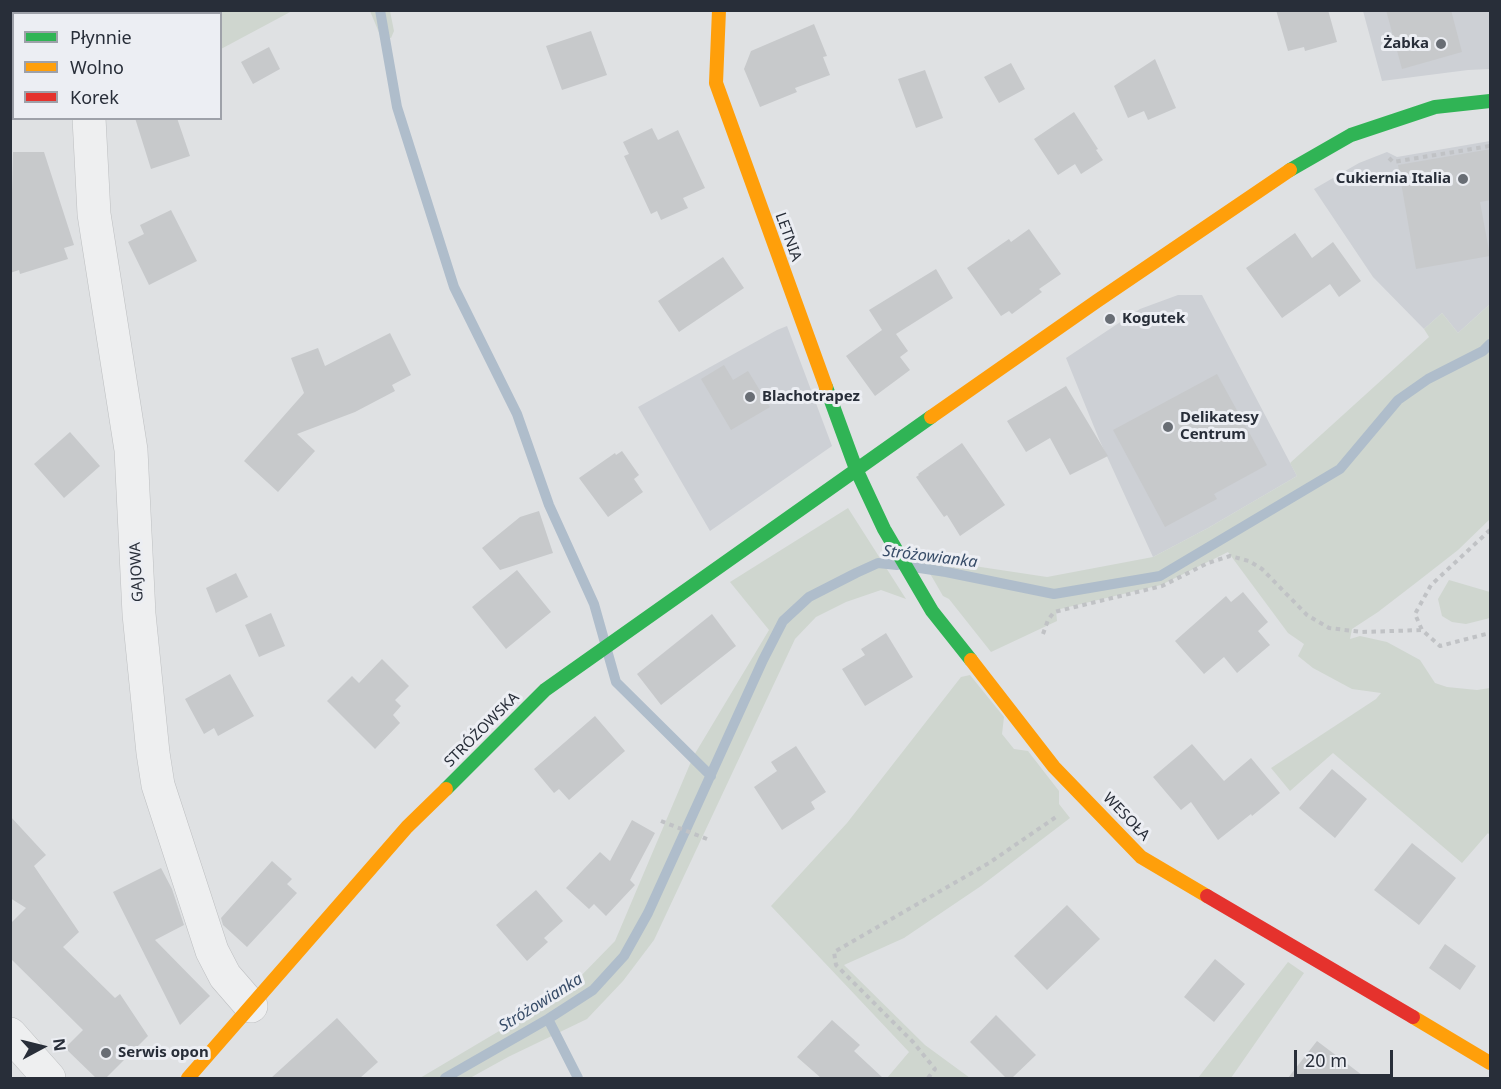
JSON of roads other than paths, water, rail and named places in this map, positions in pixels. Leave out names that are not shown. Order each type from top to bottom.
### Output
[{"type":"main road","name":"LETNIA","points":[[719,10],[716,83],[856,469]]},
{"type":"main road","name":"STRÓŻOWSKA","points":[[188,1078],[407,827],[545,690],[574,668],[856,469],[1262,187],[1305,160],[1351,135],[1435,107],[1491,101]]},
{"type":"main road","name":"WESOŁA","points":[[856,469],[884,529],[932,611],[1054,767],[1141,857],[1491,1063]]},
{"type":"street","name":"GAJOWA","points":[[88,120],[94,214],[130,450],[139,614],[158,785],[212,951],[225,976],[251,1006]]},
{"type":"street","points":[[10,1034],[49,1078]]},
{"type":"waterway","points":[[380,10],[397,107],[454,287],[517,414],[549,505],[594,604],[616,682],[711,776]]},
{"type":"waterway","name":"Stróżowianka","points":[[913,567],[1054,594],[1160,576],[1340,469],[1398,400],[1428,379],[1483,351],[1490,344]]},
{"type":"waterway","name":"Stróżowianka","points":[[445,1078],[548,1019],[593,990],[624,956],[648,913],[783,621],[809,597],[856,573],[878,563],[897,565]]},
{"type":"waterway","points":[[548,1019],[578,1078]]},
{"type":"place","name":"Żabka","points":[[1441,44]]},
{"type":"place","name":"Cukiernia Italia","points":[[1463,179]]},
{"type":"place","name":"Kogutek","points":[[1110,319]]},
{"type":"place","name":"Blachotrapez","points":[[750,397]]},
{"type":"place","name":"Delikatesy Centrum","points":[[1168,427]]},
{"type":"place","name":"Serwis opon","points":[[106,1053]]}]
